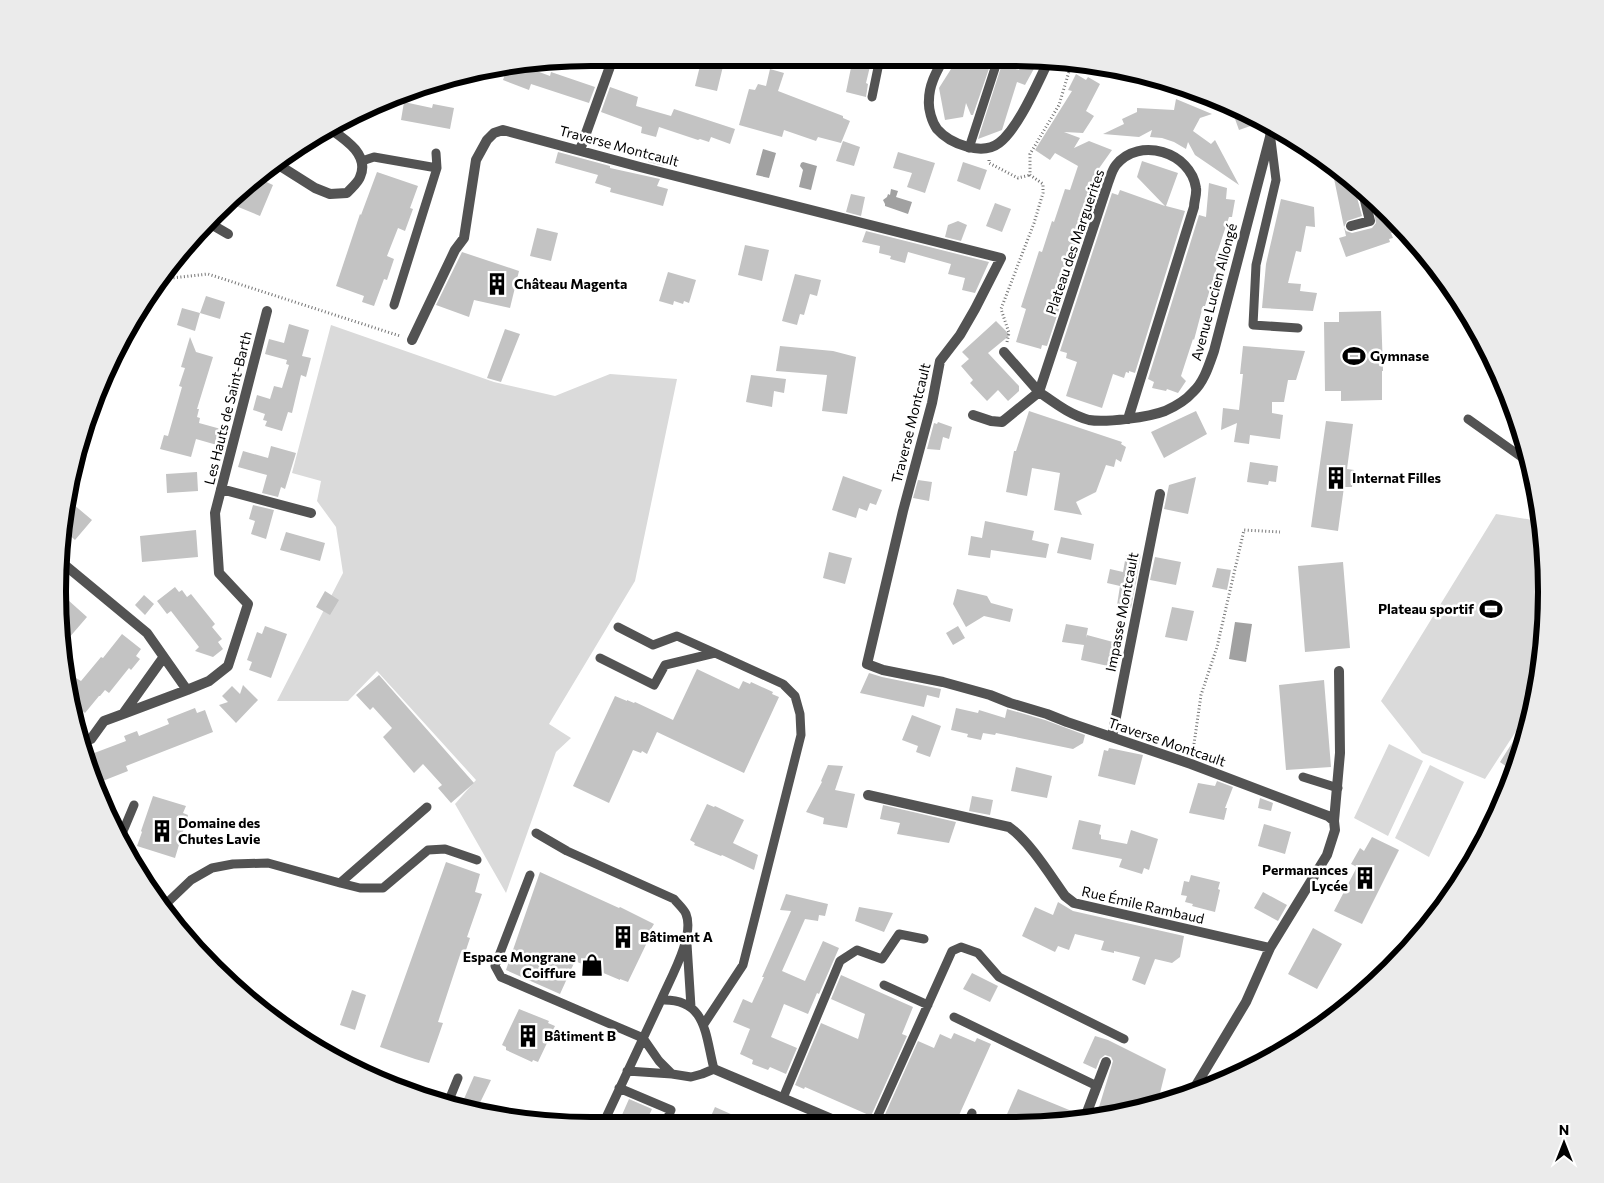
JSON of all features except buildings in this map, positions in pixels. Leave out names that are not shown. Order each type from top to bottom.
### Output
[{"type":"street","points":[[580,150],[610,66]]},
{"type":"street","points":[[940,66],[931,83],[929,101],[931,117],[938,129],[951,141],[969,148],[988,148],[998,145],[1011,132],[1045,67]]},
{"type":"street","name":"Traverse Montcault","points":[[412,340],[455,250],[464,238],[476,160],[487,140],[494,133],[502,130],[1001,258],[975,310],[960,335],[940,360],[932,403],[903,511],[867,664],[883,670],[943,682],[990,695],[1191,764],[1328,816],[1334,821]]},
{"type":"street","points":[[283,167],[315,188],[330,194],[348,193],[360,178],[362,161],[352,145],[336,133]]},
{"type":"street","name":"Avenue Lucien Allongé","points":[[1128,419],[1164,411],[1180,402],[1194,392],[1208,369],[1270,134]]},
{"type":"street","name":"Plateau des Marguerites","points":[[1039,392],[1108,183],[1116,165],[1126,157],[1139,151],[1166,152],[1179,159],[1191,174],[1196,188],[1194,207],[1128,419]]},
{"type":"street","points":[[1351,226],[1370,222],[1366,203]]},
{"type":"street","points":[[214,226],[228,234]]},
{"type":"street","name":"Les Hauts de Saint-Barth","points":[[187,690],[209,681],[228,666],[248,604],[219,573],[216,513],[267,311]]},
{"type":"street","points":[[1004,352],[1039,392],[1068,412],[1090,420],[1110,421],[1128,419]]},
{"type":"street","points":[[973,415],[991,421],[1002,422],[1039,392]]},
{"type":"street","points":[[221,489],[310,513]]},
{"type":"street","name":"Impasse Montcault","points":[[1112,737],[1160,494]]},
{"type":"street","points":[[67,567],[147,633],[187,690],[104,722],[92,739],[88,740]]},
{"type":"street","points":[[123,714],[163,658]]},
{"type":"street","points":[[1197,1083],[1246,1002],[1270,948],[1327,855],[1335,830],[1334,821],[1338,788],[1340,753],[1339,671]]},
{"type":"street","name":"Rue Émile Rambaud","points":[[868,795],[1009,827],[1025,842],[1065,896],[1074,903],[1270,948]]},
{"type":"street","points":[[1087,1111],[1106,1062]]},
{"type":"street","points":[[714,1069],[827,1117]]},
{"type":"lane","points":[[872,97],[878,66]]},
{"type":"lane","points":[[969,148],[996,66]]},
{"type":"lane","points":[[1271,135],[1276,180],[1256,265],[1253,325],[1298,328]]},
{"type":"lane","points":[[394,305],[437,168],[436,153]]},
{"type":"lane","points":[[362,161],[374,157],[437,168]]},
{"type":"lane","points":[[1468,419],[1520,456]]},
{"type":"lane","points":[[618,626],[653,645],[677,636],[783,684],[795,696],[800,714],[801,735],[743,965],[704,1024]]},
{"type":"lane","points":[[600,658],[654,684],[665,665],[715,653]]},
{"type":"lane","points":[[1303,777],[1338,788]]},
{"type":"lane","points":[[123,830],[134,805]]},
{"type":"lane","points":[[340,883],[427,807]]},
{"type":"lane","points":[[536,833],[567,851],[674,899],[686,914],[689,926],[687,941],[691,1007]]},
{"type":"lane","points":[[169,902],[191,880],[212,868],[233,864],[268,863],[360,888],[383,888],[428,850],[444,849],[477,860]]},
{"type":"lane","points":[[530,875],[495,966],[501,977],[643,1038],[659,1061],[672,1074]]},
{"type":"lane","points":[[783,1098],[840,961],[857,950],[882,959],[899,934],[924,939]]},
{"type":"lane","points":[[606,1117],[687,941]]},
{"type":"lane","points":[[877,1117],[952,951],[961,947],[978,953],[999,977],[1124,1039]]},
{"type":"lane","points":[[884,985],[928,1005]]},
{"type":"lane","points":[[627,1071],[691,1077],[714,1069],[704,1024],[691,1007],[674,999],[661,1000]]},
{"type":"lane","points":[[954,1017],[1097,1086]]},
{"type":"lane","points":[[450,1097],[458,1078]]},
{"type":"lane","points":[[620,1088],[671,1110],[668,1117]]},
{"type":"path","points":[[1030,174],[1030,154],[1059,105],[1070,70]]},
{"type":"path","points":[[988,148],[989,164],[1018,178],[1030,174]]},
{"type":"path","points":[[1004,352],[1010,333],[1001,309],[1034,223],[1043,193],[1043,184],[1030,174]]},
{"type":"path","points":[[170,279],[208,274],[412,340]]},
{"type":"path","points":[[1191,764],[1201,695],[1217,647],[1244,530],[1280,532]]},
{"type":"shaded area","points":[[763,149],[776,153],[769,178],[756,175]]},
{"type":"shaded area","points":[[803,162],[817,166],[811,190],[799,187],[803,170],[800,166]]},
{"type":"shaded area","points":[[891,189],[898,191],[896,197],[912,202],[908,214],[885,206],[883,200],[888,194],[890,195]]},
{"type":"shaded area","points":[[331,325],[494,382],[555,396],[610,374],[677,379],[635,581],[549,724],[571,738],[556,752],[506,893],[455,804],[476,780],[377,671],[348,701],[277,701],[343,573],[336,527],[317,501],[321,481],[292,473]]},
{"type":"shaded area","name":"Plateau sportif","points":[[1496,514],[1533,520],[1537,557],[1538,592],[1537,626],[1528,694],[1521,724],[1485,779],[1422,753],[1381,701]]},
{"type":"shaded area","points":[[1235,622],[1252,624],[1246,662],[1229,659]]},
{"type":"shaded area","points":[[1389,744],[1423,761],[1388,836],[1354,818]]},
{"type":"shaded area","points":[[1430,765],[1464,782],[1429,857],[1395,838]]},
{"type":"place","name":"Château Magenta","points":[[497,284]]},
{"type":"place","name":"Gymnase","points":[[1354,356]]},
{"type":"place","name":"Internat Filles","points":[[1336,478]]},
{"type":"place","name":"Plateau sportif","points":[[1491,609]]},
{"type":"place","name":"Domaine des Chutes Lavie","points":[[162,831]]},
{"type":"place","name":"Permanances Lycée","points":[[1365,878]]},
{"type":"place","name":"Bâtiment A","points":[[623,937]]},
{"type":"place","name":"Espace Mongrane Coiffure","points":[[592,965]]},
{"type":"place","name":"Bâtiment B","points":[[528,1036]]}]
